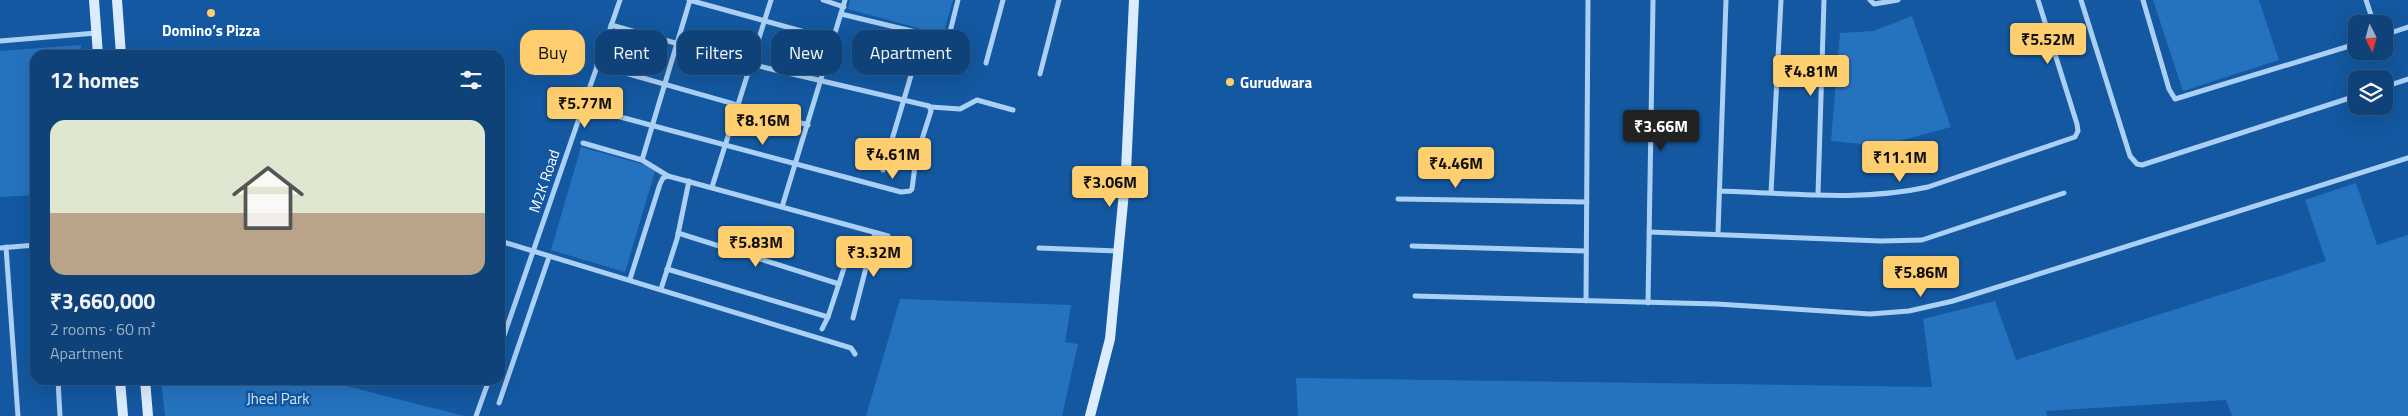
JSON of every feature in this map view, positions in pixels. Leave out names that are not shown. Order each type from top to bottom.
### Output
[{"type":"street","points":[[94,0],[98,50]]},
{"type":"street","points":[[117,0],[121,50]]},
{"type":"street","name":"M2K Road","points":[[609,30],[620,0]]},
{"type":"street","points":[[681,30],[690,0],[797,30]]},
{"type":"street","points":[[761,30],[771,0]]},
{"type":"street","points":[[824,0],[844,6]]},
{"type":"street","points":[[837,30],[846,0]]},
{"type":"street","points":[[950,30],[958,0]]},
{"type":"street","points":[[986,63],[1003,0]]},
{"type":"street","points":[[1040,74],[1059,0]]},
{"type":"street","points":[[1090,416],[1110,339],[1126,171],[1134,0]]},
{"type":"street","points":[[1586,302],[1588,0]]},
{"type":"street","points":[[1718,233],[1726,0]]},
{"type":"street","points":[[1771,193],[1781,0]]},
{"type":"street","points":[[1818,194],[1824,0]]},
{"type":"street","points":[[1870,0],[1874,4],[1882,4],[1898,0]]},
{"type":"street","points":[[1720,191],[1873,196],[1928,187],[2075,138],[2078,131],[2077,124],[2038,0]]},
{"type":"street","points":[[2081,0],[2130,156],[2138,164],[2142,165],[2348,99]]},
{"type":"street","points":[[2143,0],[2169,89],[2175,99],[2348,46]]},
{"type":"street","points":[[2366,0],[2371,15]]},
{"type":"street","points":[[1648,303],[1653,1]]},
{"type":"street","points":[[842,14],[904,30]]},
{"type":"street","points":[[611,25],[677,44],[642,160]]},
{"type":"street","points":[[2393,32],[2408,27]]},
{"type":"street","points":[[0,40],[97,33]]},
{"type":"street","points":[[761,67],[931,107],[960,109],[978,100],[1013,110]]},
{"type":"street","name":"M2K Road","points":[[505,332],[595,71]]},
{"type":"street","points":[[631,75],[808,125]]},
{"type":"street","points":[[712,187],[747,75]]},
{"type":"street","points":[[782,207],[822,75]]},
{"type":"street","points":[[883,170],[911,75]]},
{"type":"street","points":[[2393,84],[2408,79]]},
{"type":"street","points":[[583,107],[900,192],[910,191],[916,158],[931,107]]},
{"type":"street","points":[[583,143],[642,160],[668,176],[888,236]]},
{"type":"street","points":[[1415,296],[1717,304],[1870,314],[1909,311],[1953,301],[2408,158]]},
{"type":"street","points":[[630,279],[660,184],[663,178],[668,176]]},
{"type":"street","points":[[661,289],[678,233],[689,181]]},
{"type":"street","points":[[1649,232],[1718,233],[1881,241],[1922,240],[2064,193]]},
{"type":"street","points":[[1398,199],[1587,202]]},
{"type":"street","points":[[854,318],[875,232]]},
{"type":"street","points":[[678,233],[839,284]]},
{"type":"street","points":[[505,244],[630,279],[851,348],[855,354]]},
{"type":"street","points":[[18,416],[3,248],[30,245]]},
{"type":"street","points":[[1412,246],[1586,251]]},
{"type":"street","points":[[1039,248],[1119,251]]},
{"type":"street","points":[[822,329],[828,317],[849,253]]},
{"type":"street","points":[[499,403],[549,257]]},
{"type":"street","points":[[667,269],[828,317]]},
{"type":"street","points":[[58,385],[60,416]]},
{"type":"street","points":[[120,385],[123,416]]},
{"type":"street","points":[[145,385],[148,416]]},
{"type":"street","points":[[476,416],[487,385]]},
{"type":"green space","points":[[850,0],[953,0],[944,30],[925,30],[848,9]]},
{"type":"green space","points":[[2153,0],[2259,0],[2279,60],[2183,91]]},
{"type":"green space","points":[[1912,16],[1951,127],[1881,146],[1831,141],[1840,33],[1873,31]]},
{"type":"green space","points":[[81,45],[81,50],[30,50],[30,195],[0,197],[0,51]]},
{"type":"green space","points":[[581,147],[656,168],[625,272],[551,250]]},
{"type":"green space","points":[[2356,183],[2377,245],[2408,235],[2408,416],[2232,416],[2226,400],[2046,411],[2047,416],[1298,416],[1296,378],[1932,387],[1923,319],[1995,301],[2016,360],[2326,261],[2305,200]]},
{"type":"green space","points":[[900,299],[1071,305],[1065,342],[1078,344],[1062,416],[866,416]]},
{"type":"green space","name":"Jheel Park","points":[[162,385],[343,385],[464,416],[165,416]]},
{"type":"place","name":"Domino’s Pizza","points":[[211,13]]},
{"type":"place","name":"Gurudwara","points":[[1230,82]]}]
